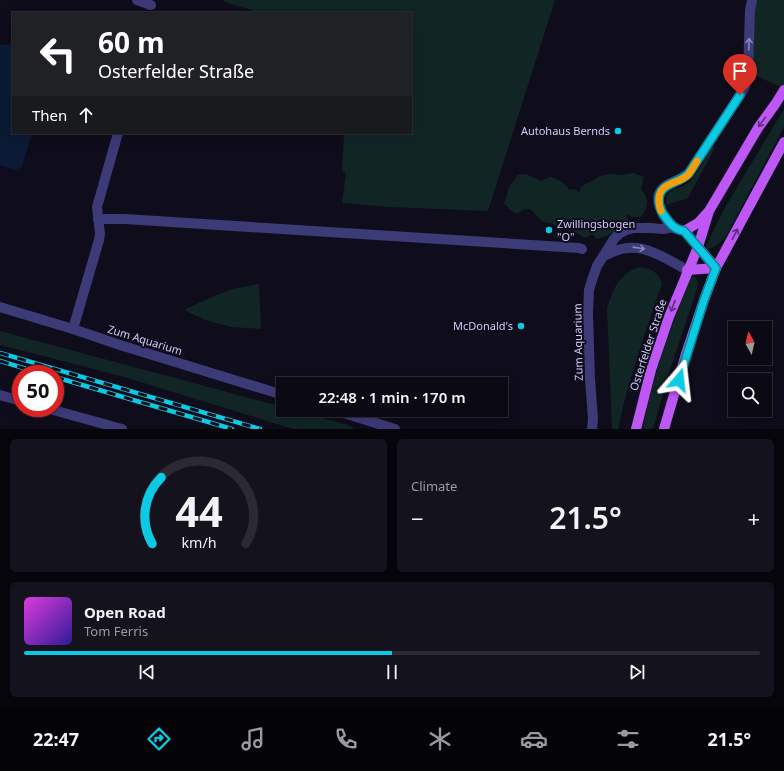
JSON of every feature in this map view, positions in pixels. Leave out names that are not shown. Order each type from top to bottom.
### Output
[{"type":"main road","name":"Osterfelder Straße","points":[[636,429],[651,370],[669,317],[698,247],[709,211],[758,128],[784,90]]},
{"type":"main road","points":[[664,429],[686,354],[716,268],[784,142]]},
{"type":"main road","points":[[684,231],[698,223],[709,211]]},
{"type":"main road","points":[[698,247],[716,268]]},
{"type":"main road","points":[[688,270],[716,268]]},
{"type":"street","points":[[137,0],[153,6]]},
{"type":"street","points":[[698,247],[684,231],[673,227],[661,211],[659,200],[660,192],[664,187],[682,179],[689,173],[745,86],[748,73],[750,10],[752,0]]},
{"type":"street","points":[[73,329],[99,240],[100,234],[97,212],[98,204],[118,134]]},
{"type":"street","points":[[98,219],[125,219],[500,242],[582,249]]},
{"type":"street","name":"Zum Aquarium","points":[[592,429],[593,420],[588,313],[589,290],[594,273],[602,257],[619,234],[634,228],[643,227],[663,229],[673,227]]},
{"type":"street","points":[[602,257],[616,249],[632,247],[642,248],[660,255],[688,270]]},
{"type":"street","name":"Zum Aquarium","points":[[0,306],[276,393]]},
{"type":"street","points":[[0,395],[12,398]]},
{"type":"street","points":[[64,413],[122,429]]},
{"type":"street","points":[[356,417],[395,429]]},
{"type":"green space","points":[[224,0],[555,0],[488,211],[388,207],[342,203],[346,173],[342,172],[344,134],[412,134],[412,12],[259,12],[225,2]]},
{"type":"green space","points":[[753,0],[784,0],[783,88],[750,73]]},
{"type":"green space","points":[[784,109],[784,127],[726,237],[714,247],[708,249],[705,248],[724,209]]},
{"type":"green space","points":[[712,146],[715,148],[688,198],[666,205],[667,195],[690,181],[699,169]]},
{"type":"green space","points":[[633,173],[644,177],[641,189],[646,196],[647,203],[641,217],[632,217],[626,214],[629,222],[621,222],[619,230],[597,239],[592,234],[585,238],[568,228],[559,228],[551,223],[543,222],[530,209],[523,210],[517,214],[509,209],[504,203],[510,185],[518,175],[526,174],[541,181],[550,177],[566,185],[569,190],[575,189],[579,192],[582,186],[600,176]]},
{"type":"green space","points":[[639,267],[654,271],[662,283],[632,374],[618,429],[612,429],[607,308],[612,294],[621,278]]},
{"type":"green space","points":[[694,276],[697,280],[698,286],[668,376],[653,429],[643,429],[649,400],[663,351],[691,277]]},
{"type":"green space","points":[[259,284],[261,329],[232,327],[205,320],[184,310],[232,289]]},
{"type":"green space","points":[[0,331],[276,405],[276,417],[319,417],[348,425],[355,429],[293,429],[121,376],[0,345]]},
{"type":"water","points":[[12,44],[12,134],[32,134],[22,167],[16,170],[0,165],[0,45]]},
{"type":"railway","points":[[0,353],[260,429]]},
{"type":"railway","points":[[0,361],[13,365]]},
{"type":"railway","points":[[64,380],[232,429]]},
{"type":"slow traffic","points":[[661,211],[659,200],[660,192],[664,187],[686,176],[697,161]]},
{"type":"place","name":"Autohaus Bernds","points":[[618,131]]},
{"type":"place","name":"Zwillingsbogen \"O\"","points":[[549,230]]},
{"type":"place","name":"McDonald's","points":[[521,326]]},
{"type":"route","points":[[679,380],[686,354],[716,268],[684,231],[673,227],[661,211],[659,196],[664,187],[682,179],[689,173],[740,95]]}]
